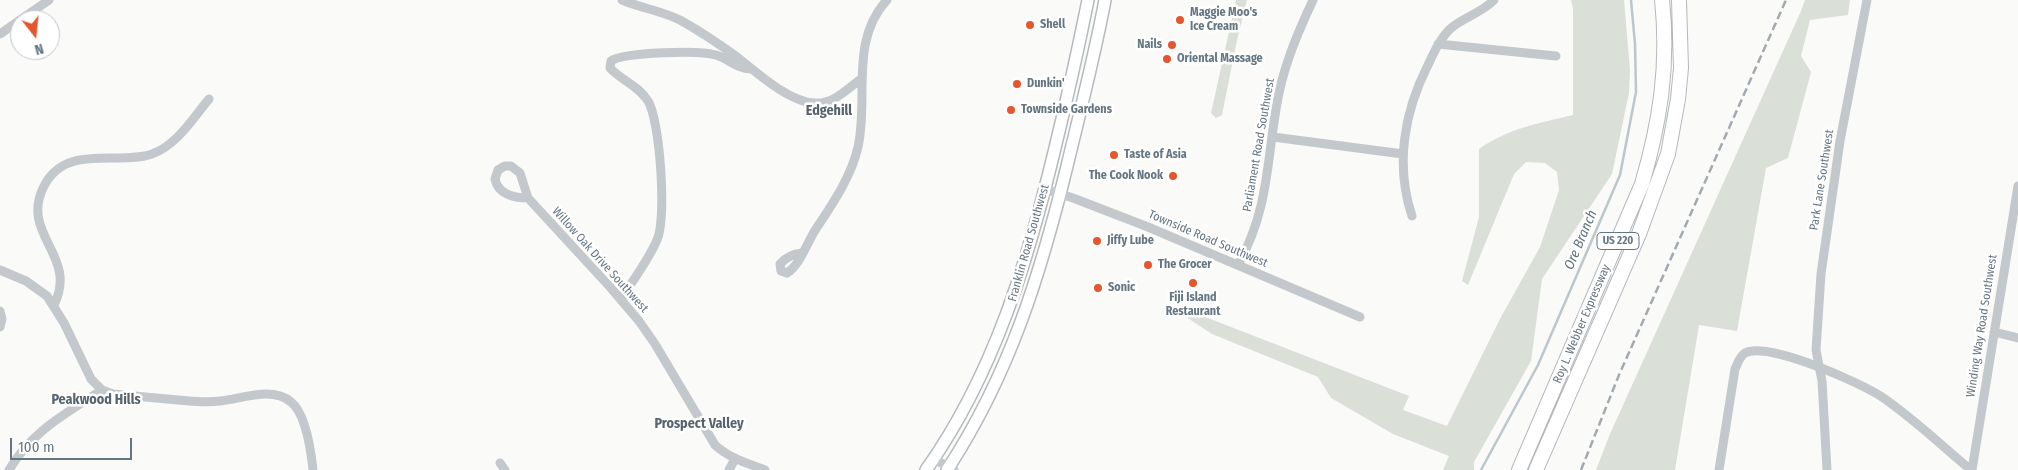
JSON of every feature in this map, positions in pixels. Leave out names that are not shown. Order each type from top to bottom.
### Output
[{"type":"highway","name":"Roy L. Webber Expressway","points":[[1519,470],[1642,184],[1662,98],[1665,46],[1662,0]]},
{"type":"highway","name":"Roy L. Webber Expressway","points":[[1536,470],[1639,234],[1668,154],[1678,99],[1681,68],[1678,0]]},
{"type":"main road","name":"Franklin Road Southwest","points":[[926,470],[964,410],[996,343],[1016,288],[1045,189],[1088,0]]},
{"type":"main road","name":"Franklin Road Southwest","points":[[950,469],[989,398],[1009,355],[1034,287],[1060,194],[1105,0]]},
{"type":"street","points":[[34,10],[49,0]]},
{"type":"street","points":[[622,0],[663,13],[685,24],[778,88],[802,100],[815,103],[835,98],[861,79]]},
{"type":"street","name":"Parliament Road Southwest","points":[[1238,265],[1252,238],[1261,210],[1284,72],[1290,53],[1313,0]]},
{"type":"street","points":[[1412,216],[1404,187],[1403,154],[1414,96],[1438,44],[1452,28],[1483,10],[1494,0]]},
{"type":"street","name":"Park Lane Southwest","points":[[1827,470],[1822,381],[1818,366],[1816,341],[1821,274],[1840,141],[1867,0]]},
{"type":"street","points":[[802,253],[853,164],[861,129],[862,62],[869,29],[885,1]]},
{"type":"street","points":[[1438,44],[1556,56]]},
{"type":"street","points":[[621,299],[657,240],[662,218],[661,185],[657,137],[652,109],[642,93],[610,68],[611,61],[628,56],[694,53],[716,55],[735,66],[751,69]]},
{"type":"street","points":[[54,305],[61,287],[60,268],[45,239],[39,218],[40,197],[48,181],[55,173],[74,161],[93,158],[136,157],[162,149],[177,137],[209,99]]},
{"type":"street","points":[[1273,137],[1403,154]]},
{"type":"street","name":"Winding Way Road Southwest","points":[[1972,470],[2018,186]]},
{"type":"street","name":"Townside Road Southwest","points":[[1045,189],[1238,265],[1360,317]]},
{"type":"street","name":"Willow Oak Drive Southwest","points":[[528,198],[621,299],[655,344],[708,437],[723,453],[764,470]]},
{"type":"street","points":[[0,270],[26,280],[38,288],[54,305],[91,379],[102,390],[113,394],[202,402],[218,402],[270,394],[285,397],[295,405],[299,412],[307,437],[313,470]]},
{"type":"street","points":[[0,311],[2,319],[0,327]]},
{"type":"street","points":[[1994,332],[2018,338]]},
{"type":"street","points":[[1719,470],[1734,377],[1739,359],[1744,354],[1752,352],[1776,354],[1818,366],[1884,398],[1972,470]]},
{"type":"street","points":[[9,470],[17,456],[38,433],[102,390]]},
{"type":"street","points":[[729,470],[736,459]]},
{"type":"street","points":[[934,459],[950,469]]},
{"type":"shaded area","points":[[1236,0],[1247,0],[1222,115],[1216,118],[1211,113]]},
{"type":"shaded area","points":[[1571,0],[1624,0],[1630,70],[1629,93],[1612,174],[1542,279],[1531,361],[1474,462],[1474,470],[1443,470],[1449,456],[1393,434],[1331,398],[1318,377],[1212,334],[1180,313],[1182,308],[1409,396],[1403,410],[1447,426],[1501,317],[1540,247],[1559,190],[1557,172],[1545,163],[1526,162],[1514,174],[1468,285],[1462,281],[1479,217],[1479,149],[1513,131],[1573,115],[1573,9]]},
{"type":"shaded area","points":[[1805,0],[1850,0],[1848,15],[1810,20],[1801,56],[1811,72],[1788,158],[1766,168],[1737,331],[1699,325],[1675,470],[1596,470],[1610,434]]},
{"type":"waterway","name":"Ore Branch","points":[[1481,470],[1538,365],[1620,175],[1636,92],[1635,44],[1631,0]]},
{"type":"railway","points":[[1581,470],[1619,375],[1786,0]]},
{"type":"place","name":"Maggie Moo's Ice Cream","points":[[1180,20]]},
{"type":"place","name":"Shell","points":[[1030,25]]},
{"type":"place","name":"Nails","points":[[1172,45]]},
{"type":"place","name":"Oriental Massage","points":[[1167,59]]},
{"type":"place","name":"Dunkin'","points":[[1017,84]]},
{"type":"place","name":"Townside Gardens","points":[[1011,110]]},
{"type":"place","name":"Taste of Asia","points":[[1114,155]]},
{"type":"place","name":"The Cook Nook","points":[[1173,176]]},
{"type":"place","name":"Jiffy Lube","points":[[1097,241]]},
{"type":"place","name":"The Grocer","points":[[1148,265]]},
{"type":"place","name":"Fiji Island Restaurant","points":[[1193,283]]},
{"type":"place","name":"Sonic","points":[[1098,288]]},
{"type":"district","name":"Edgehill","points":[[829,111]]},
{"type":"district","name":"Peakwood Hills","points":[[96,400]]},
{"type":"district","name":"Prospect Valley","points":[[699,424]]}]
